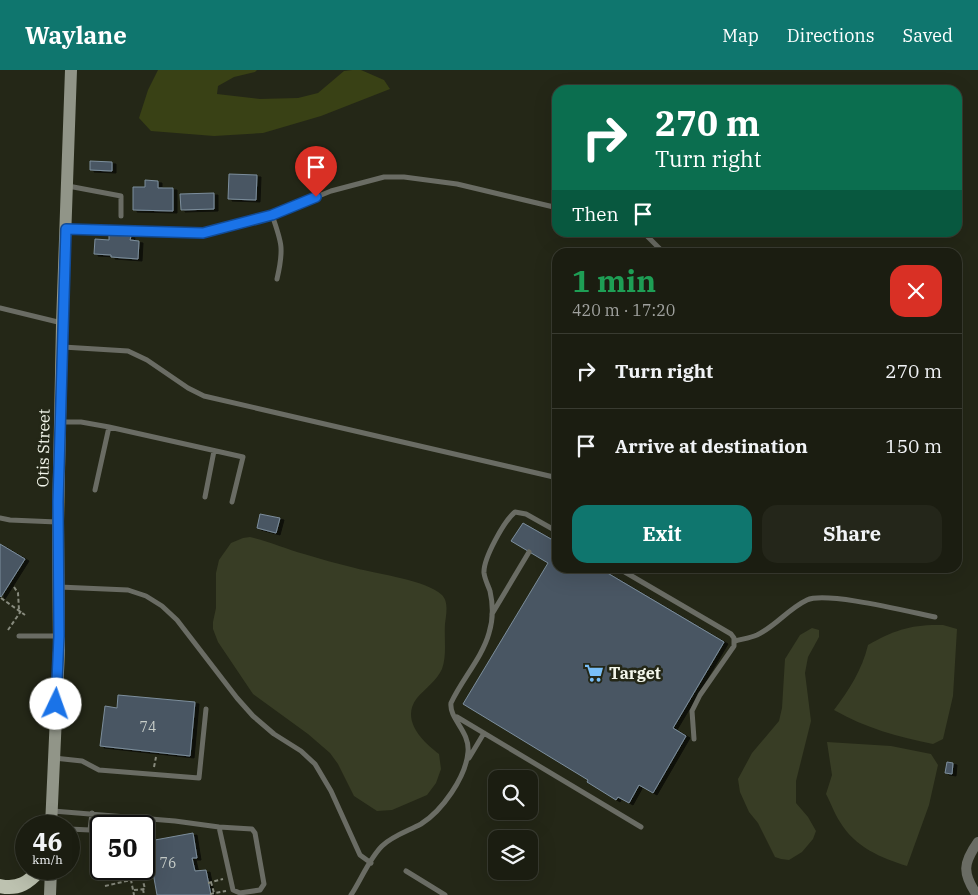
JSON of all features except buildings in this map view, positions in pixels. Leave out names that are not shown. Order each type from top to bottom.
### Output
[{"type":"highway","points":[[0,886],[9,888],[22,886],[31,880]]},
{"type":"main road","name":"Otis Street","points":[[52,815],[59,636],[58,522],[62,324],[71,70]]},
{"type":"main road","points":[[50,895],[51,880]]},
{"type":"street","points":[[977,895],[969,884],[966,864],[968,856],[978,842]]},
{"type":"lane","points":[[66,229],[203,233],[272,215],[331,191],[384,177],[404,177],[457,184],[552,207]]},
{"type":"lane","points":[[67,185],[121,196],[121,216]]},
{"type":"lane","points":[[272,215],[281,241],[281,260],[277,279]]},
{"type":"lane","points":[[648,237],[659,248]]},
{"type":"lane","points":[[0,308],[62,324]]},
{"type":"lane","points":[[62,347],[128,351],[147,360],[188,388],[204,396],[552,477]]},
{"type":"lane","points":[[60,422],[81,422],[109,427],[243,457],[232,502]]},
{"type":"lane","points":[[95,490],[109,427]]},
{"type":"lane","points":[[205,497],[214,451]]},
{"type":"lane","points":[[466,763],[469,746],[467,738],[450,707],[489,635],[492,602],[484,570],[494,544],[515,512],[524,513],[552,529]]},
{"type":"lane","points":[[0,518],[58,522]]},
{"type":"lane","points":[[492,614],[529,552]]},
{"type":"lane","points":[[627,573],[731,634],[735,641],[734,646],[700,695],[692,711],[694,739]]},
{"type":"lane","points":[[58,587],[128,590],[146,596],[162,606],[177,620],[253,716],[274,734],[300,750],[315,764],[331,791],[360,855],[370,862]]},
{"type":"lane","points":[[735,641],[756,636],[770,627],[789,610],[813,597],[840,598],[935,616]]},
{"type":"lane","points":[[19,636],[59,636]]},
{"type":"lane","points":[[54,758],[82,761],[99,770],[199,778],[206,709]]},
{"type":"lane","points":[[453,714],[641,827]]},
{"type":"lane","points":[[351,895],[370,862],[382,846],[423,823],[436,812],[450,794],[484,733]]},
{"type":"lane","points":[[52,811],[92,813],[219,827],[250,828],[254,830],[264,884],[260,890],[240,893],[233,890],[219,827]]},
{"type":"lane","points":[[80,830],[90,830],[92,813]]},
{"type":"lane","points":[[406,872],[445,895]]},
{"type":"path","points":[[8,630],[20,611],[18,593],[14,587]]},
{"type":"path","points":[[0,598],[26,614]]},
{"type":"path","points":[[105,886],[131,880],[134,895]]},
{"type":"path","points":[[143,880],[144,895]]},
{"type":"path","points":[[211,882],[213,894]]},
{"type":"path","points":[[133,890],[143,889]]},
{"type":"shaded area","points":[[158,70],[257,70],[234,77],[218,86],[217,94],[260,99],[298,98],[318,93],[344,71],[352,70],[361,70],[384,80],[390,89],[321,116],[263,133],[214,136],[151,131],[139,118],[148,90]]},
{"type":"shaded area","points":[[250,537],[336,563],[414,581],[442,595],[446,601],[444,664],[437,677],[417,698],[412,706],[411,714],[416,730],[426,743],[439,754],[441,769],[436,783],[427,795],[392,810],[377,811],[354,796],[338,764],[330,753],[308,734],[253,694],[218,642],[213,629],[216,608],[216,573],[219,560],[231,543]]},
{"type":"shaded area","points":[[943,625],[957,629],[953,696],[943,739],[933,744],[895,735],[870,727],[834,710],[854,679],[868,645],[886,635],[904,629]]},
{"type":"shaded area","points":[[812,628],[819,630],[819,637],[808,657],[805,673],[811,721],[796,781],[796,803],[808,817],[816,831],[813,839],[802,852],[789,860],[775,857],[758,823],[749,812],[740,792],[738,779],[752,753],[779,721],[782,708],[785,659],[800,635]]},
{"type":"shaded area","points":[[827,742],[891,746],[931,754],[938,765],[929,805],[907,866],[878,855],[861,845],[846,831],[840,822],[826,794],[832,775]]},
{"type":"place","name":"Target","points":[[594,673]]},
{"type":"route","points":[[56,704],[59,636],[58,502],[66,229],[203,233],[236,226],[272,215],[316,197]]}]
